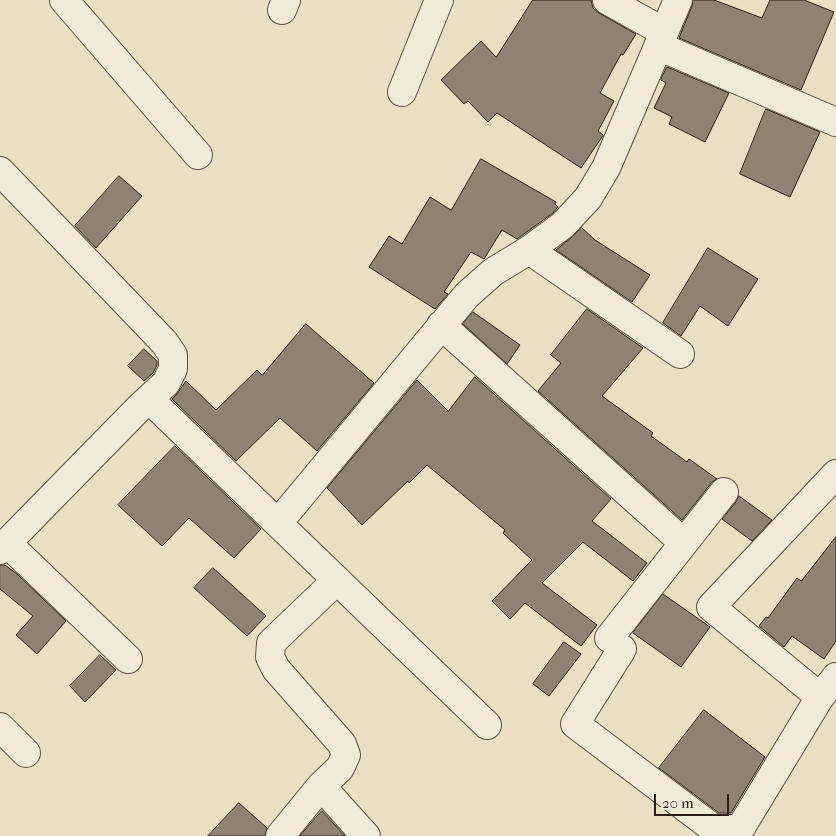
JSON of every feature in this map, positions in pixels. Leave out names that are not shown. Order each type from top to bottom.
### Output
[{"type":"street","points":[[64,0],[198,155]]},
{"type":"street","points":[[402,92],[439,0]]},
{"type":"street","points":[[607,0],[661,39],[836,122]]},
{"type":"street","points":[[278,523],[467,294],[493,272],[529,250],[563,225],[588,198],[606,168],[678,0]]},
{"type":"street","points":[[0,171],[164,342],[173,355],[173,369],[166,383],[4,546],[128,660]]},
{"type":"street","points":[[529,250],[680,354]]},
{"type":"street","points":[[441,325],[684,542]]},
{"type":"street","points":[[149,399],[488,725]]},
{"type":"street","points":[[724,492],[684,542],[615,644],[575,724],[714,829],[740,829],[828,687],[711,607],[836,474]]},
{"type":"street","points":[[280,836],[321,786],[340,768],[346,756],[342,744],[276,669],[270,657],[271,643],[337,580]]},
{"type":"street","points":[[0,727],[26,753]]},
{"type":"street","points":[[321,786],[366,836]]},
{"type":"building","points":[[533,0],[591,0],[593,8],[599,13],[636,34],[623,55],[621,54],[600,93],[614,101],[598,131],[603,135],[581,168],[497,113],[488,122],[468,101],[464,104],[441,80],[481,41],[496,57]]},
{"type":"building","points":[[693,0],[714,0],[762,18],[770,0],[804,0],[834,12],[801,90],[679,38]]},
{"type":"building","points":[[667,67],[729,93],[705,142],[669,124],[672,117],[654,108],[666,83],[661,80]]},
{"type":"building","points":[[766,109],[820,132],[790,197],[740,174]]},
{"type":"building","points":[[481,159],[556,202],[555,204],[558,207],[553,213],[517,239],[502,230],[484,259],[471,252],[444,292],[448,294],[435,309],[369,267],[389,236],[402,244],[430,197],[451,210]]},
{"type":"building","points":[[119,176],[142,196],[96,248],[75,226]]},
{"type":"building","points":[[582,228],[595,240],[650,275],[632,302],[556,250]]},
{"type":"building","points":[[708,248],[758,279],[728,326],[700,306],[681,336],[663,323]]},
{"type":"building","points":[[587,309],[643,348],[602,396],[653,433],[651,436],[687,462],[689,459],[717,479],[712,482],[682,520],[538,391],[561,363],[551,355]]},
{"type":"building","points":[[473,312],[520,345],[507,364],[463,324]]},
{"type":"building","points":[[306,324],[374,383],[317,451],[280,418],[236,461],[172,399],[186,381],[216,410],[257,370],[262,375]]},
{"type":"building","points":[[144,349],[157,361],[157,365],[153,373],[144,381],[128,366]]},
{"type":"building","points":[[475,377],[611,499],[592,521],[647,563],[633,581],[583,542],[542,583],[597,625],[581,646],[525,603],[510,619],[492,601],[532,560],[503,533],[505,530],[427,465],[362,525],[327,488],[417,380],[448,411]]},
{"type":"building","points":[[175,446],[261,529],[234,558],[189,518],[162,546],[118,505]]},
{"type":"building","points":[[739,496],[772,520],[752,541],[722,519]]},
{"type":"building","points":[[836,537],[836,641],[824,659],[792,636],[784,647],[759,626],[766,617],[768,618],[797,578],[801,581]]},
{"type":"building","points":[[0,565],[5,565],[17,574],[66,621],[37,654],[16,635],[33,616],[0,589]]},
{"type":"building","points":[[213,568],[266,616],[247,636],[194,588]]},
{"type":"building","points":[[663,594],[710,627],[681,667],[633,633]]},
{"type":"building","points":[[564,642],[581,654],[549,696],[533,684]]},
{"type":"building","points":[[100,655],[116,670],[85,702],[70,686]]},
{"type":"building","points":[[704,710],[765,757],[731,813],[719,813],[659,768]]},
{"type":"building","points":[[239,803],[267,828],[265,836],[208,836]]},
{"type":"building","points":[[322,811],[345,836],[300,836]]}]
